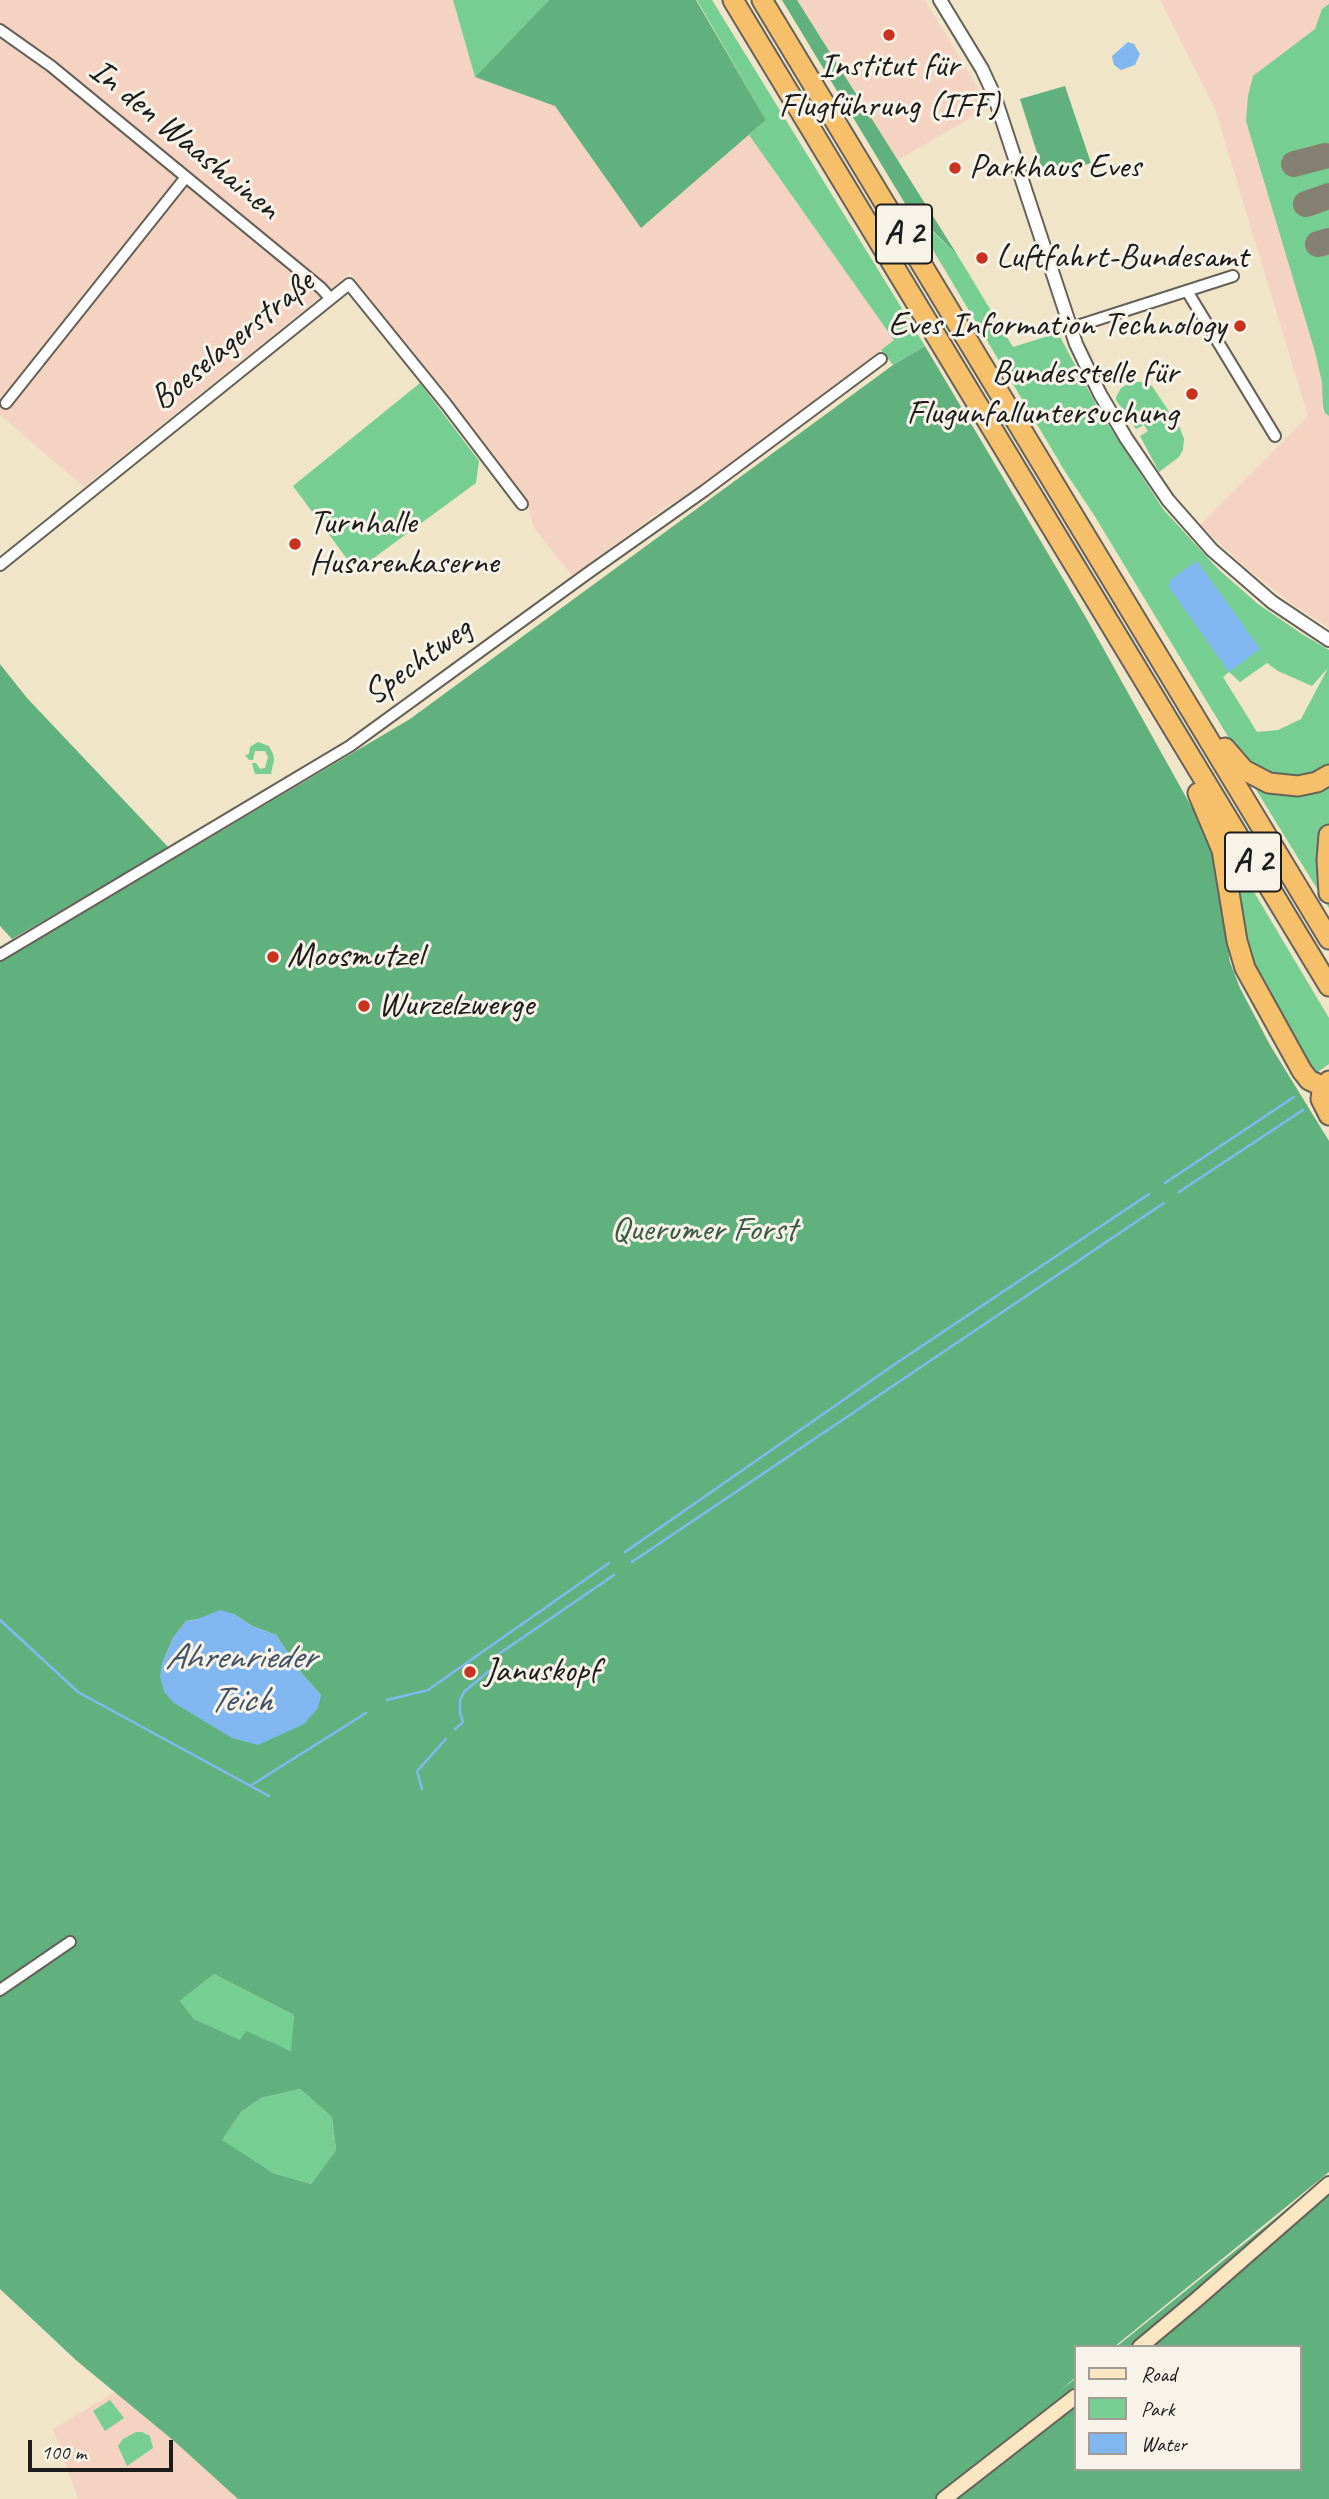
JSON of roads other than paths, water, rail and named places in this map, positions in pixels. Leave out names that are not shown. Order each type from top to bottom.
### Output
[{"type":"highway","name":"A 2","points":[[733,0],[1329,986]]},
{"type":"highway","name":"A 2","points":[[762,0],[1329,939]]},
{"type":"highway","points":[[1184,699],[1237,764],[1252,776],[1269,783],[1288,786],[1307,785],[1329,775]]},
{"type":"highway","points":[[1177,737],[1186,772],[1209,814],[1222,850],[1237,942],[1245,968],[1305,1076],[1326,1084],[1322,1103],[1329,1115]]},
{"type":"highway","points":[[1329,835],[1329,893]]},
{"type":"main road","points":[[1142,2345],[1329,2184]]},
{"type":"main road","points":[[944,2499],[1074,2398]]},
{"type":"street","points":[[940,0],[994,94],[1070,328],[1087,369],[1120,428],[1154,482],[1205,542],[1255,588],[1329,640]]},
{"type":"street","name":"In den Waashainen","points":[[0,30],[51,66],[330,298]]},
{"type":"street","points":[[6,403],[186,177]]},
{"type":"street","points":[[1070,328],[1233,276]]},
{"type":"street","name":"Boeselagerstraße","points":[[0,565],[349,284],[421,371],[522,504]]},
{"type":"street","points":[[1187,291],[1275,436]]},
{"type":"street","name":"Spechtweg","points":[[0,955],[351,746],[587,573],[704,492],[881,359]]},
{"type":"street","points":[[0,1990],[70,1942]]},
{"type":"water","points":[[1128,42],[1134,44],[1140,54],[1135,65],[1121,70],[1114,65],[1112,56]]},
{"type":"water","points":[[1197,561],[1260,649],[1229,672],[1169,587],[1171,579]]},
{"type":"water","name":"Ahrenrieder Teich","points":[[220,1610],[276,1635],[302,1674],[321,1695],[318,1708],[304,1724],[258,1745],[232,1738],[174,1703],[164,1692],[160,1676],[162,1664],[173,1638],[186,1621]]},
{"type":"waterway","points":[[1165,1183],[1294,1097]]},
{"type":"waterway","points":[[1179,1192],[1303,1110]]},
{"type":"waterway","points":[[625,1552],[895,1364],[1149,1194]]},
{"type":"waterway","points":[[632,1562],[1164,1203]]},
{"type":"waterway","points":[[387,1700],[428,1690],[609,1563]]},
{"type":"waterway","points":[[490,1660],[614,1575]]},
{"type":"waterway","points":[[0,1620],[78,1692],[269,1796]]},
{"type":"waterway","points":[[455,1729],[463,1722],[460,1700],[464,1692],[489,1671]]},
{"type":"waterway","points":[[250,1786],[366,1713]]},
{"type":"waterway","points":[[422,1789],[417,1771],[446,1739]]},
{"type":"place","name":"Institut für Flugführung (IFF)","points":[[889,35]]},
{"type":"place","name":"Parkhaus Eves","points":[[955,168]]},
{"type":"place","name":"Luftfahrt-Bundesamt","points":[[982,258]]},
{"type":"place","name":"Eves Information Technology","points":[[1240,326]]},
{"type":"place","name":"Bundesstelle für Flugunfalluntersuchung","points":[[1192,394]]},
{"type":"place","name":"Turnhalle Husarenkaserne","points":[[295,544]]},
{"type":"place","name":"Moosmutzel","points":[[273,957]]},
{"type":"place","name":"Wurzelzwerge","points":[[364,1006]]},
{"type":"place","name":"Januskopf","points":[[470,1672]]},
{"type":"park label","name":"Querumer Forst","points":[[704,1231]]}]
